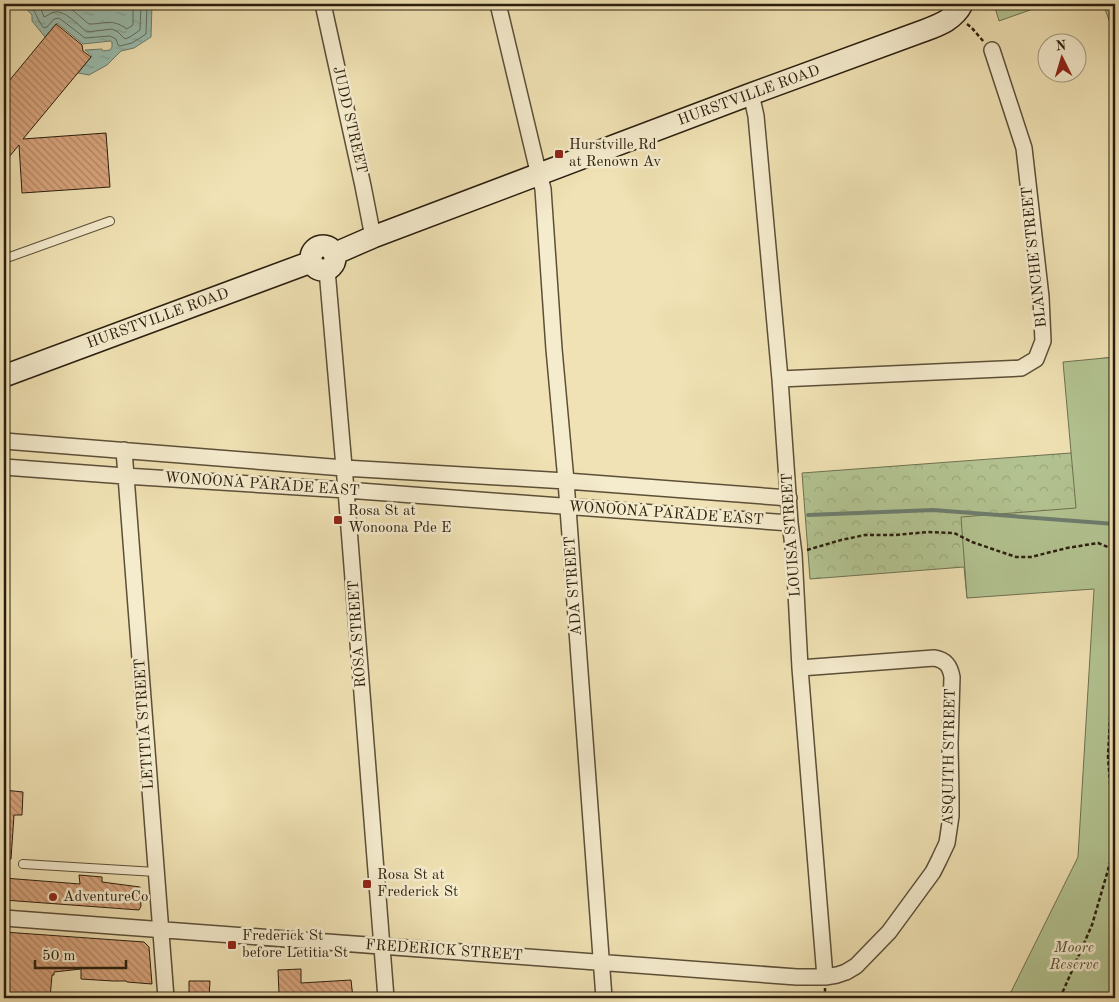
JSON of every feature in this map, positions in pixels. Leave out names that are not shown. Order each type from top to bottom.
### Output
[{"type":"main road","name":"HURSTVILLE ROAD","points":[[4,376],[324,262],[373,237],[923,31],[945,22],[959,8]]},
{"type":"street","name":"JUDD STREET","points":[[323,4],[373,237]]},
{"type":"street","name":"ADA STREET","points":[[501,4],[538,174],[543,189],[604,998]]},
{"type":"street","name":"BLANCHE STREET","points":[[780,380],[1021,368],[1036,359],[1043,341],[1041,297],[1024,148],[992,50]]},
{"type":"street","name":"LOUISA STREET","points":[[751,94],[756,116],[780,380],[790,523],[794,554],[800,668],[825,977]]},
{"type":"street","name":"ROSA STREET","points":[[324,262],[346,490],[386,998]]},
{"type":"street","name":"WONOONA PARADE EAST","points":[[4,441],[344,468],[566,481],[789,498]]},
{"type":"street","name":"LETITIA STREET","points":[[124,450],[166,998]]},
{"type":"street","name":"WONOONA PARADE EAST","points":[[4,467],[790,523]]},
{"type":"street","name":"ASQUITH STREET","points":[[800,668],[934,658],[948,664],[952,677],[950,743],[951,811],[944,851],[933,872],[888,932],[851,969],[825,977]]},
{"type":"street","name":"FREDERICK STREET","points":[[4,918],[602,963],[797,977],[825,977]]},
{"type":"lane","points":[[4,259],[110,221]]},
{"type":"lane","points":[[23,864],[156,872]]},
{"type":"path","points":[[959,8],[971,27],[992,50]]},
{"type":"path","points":[[794,554],[865,535],[928,532],[954,533],[972,542],[1016,557],[1031,557],[1098,543],[1115,550]]},
{"type":"path","points":[[1060,998],[1092,925],[1115,846],[1108,758],[1115,625]]},
{"type":"green space","points":[[994,4],[1047,4],[999,21]]},
{"type":"green space","points":[[1103,4],[1115,4],[1115,36]]},
{"type":"green space","points":[[1115,357],[1115,551],[967,598],[964,567],[810,579],[802,473],[1071,453],[1087,386],[1098,359]]},
{"type":"green space","name":"Moore Reserve","points":[[1115,357],[1115,998],[1008,998],[1078,857],[1094,589],[967,598],[961,517],[1076,508],[1063,362]]},
{"type":"water","points":[[22,4],[152,4],[151,37],[134,48],[121,51],[107,65],[89,75],[78,73],[92,56],[85,50],[110,50],[112,42],[83,44],[57,23],[45,37],[32,21],[32,15]]},
{"type":"building","points":[[56,24],[82,45],[83,51],[91,57],[23,139],[106,133],[110,187],[22,193],[19,145],[4,163],[4,87]]},
{"type":"building","points":[[4,790],[23,792],[22,815],[14,815],[11,859],[4,859]]},
{"type":"building","points":[[79,875],[102,877],[102,882],[140,887],[141,906],[139,910],[4,900],[4,878],[80,884]]},
{"type":"building","points":[[4,932],[144,942],[149,947],[152,984],[81,979],[81,969],[54,972],[54,975],[52,975],[50,998],[4,998]]},
{"type":"building","points":[[301,969],[301,983],[351,980],[353,998],[308,998],[308,993],[279,993],[278,970]]},
{"type":"building","points":[[189,981],[210,981],[209,998],[189,998]]},
{"type":"waterway","points":[[808,515],[933,510],[1115,524]]},
{"type":"place","name":"Hurstville Rd at Renown Av","points":[[559,154]]},
{"type":"place","name":"Rosa St at Wonoona Pde E","points":[[338,520]]},
{"type":"place","name":"Rosa St at Frederick St","points":[[367,884]]},
{"type":"place","name":"AdventureCo","points":[[53,897]]},
{"type":"place","name":"Frederick St before Letitia St","points":[[232,945]]}]
